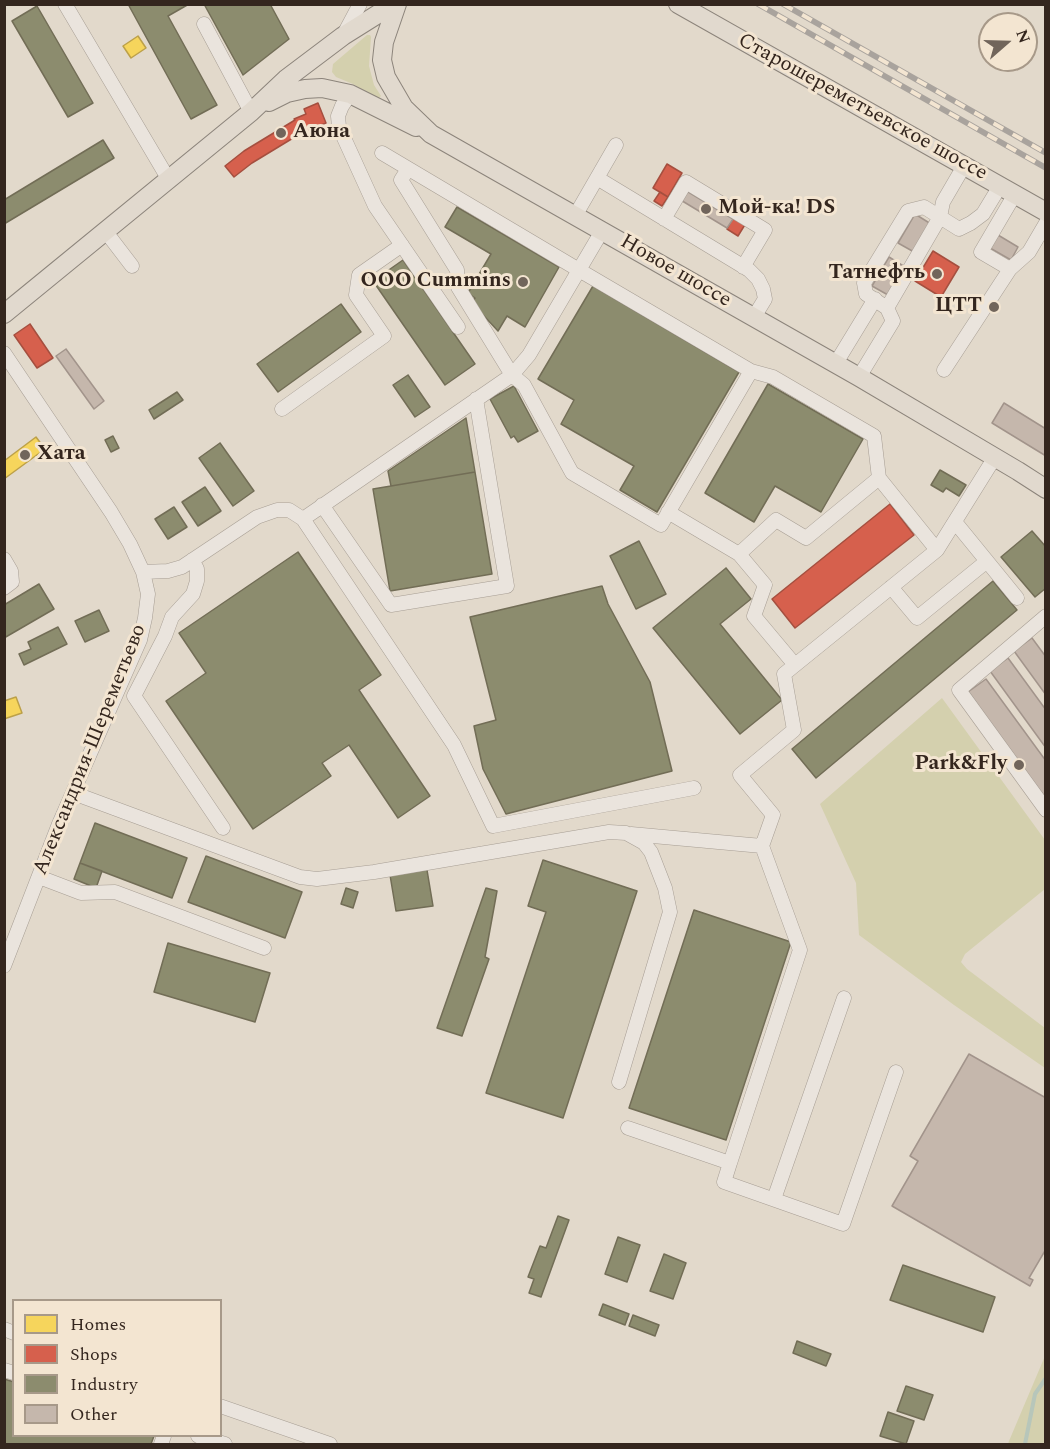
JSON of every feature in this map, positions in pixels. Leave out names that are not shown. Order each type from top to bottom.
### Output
[{"type":"main road","points":[[4,314],[255,109],[286,79],[343,36],[395,4]]},
{"type":"main road","name":"Новое шоссе","points":[[395,4],[384,42],[382,60],[386,77],[404,108],[431,134],[836,363],[1046,489]]},
{"type":"main road","name":"Старошереметьевское шоссе","points":[[678,4],[1046,212]]},
{"type":"main road","points":[[255,109],[287,93],[322,88],[350,94],[431,134]]},
{"type":"street","points":[[64,4],[169,180]]},
{"type":"street","points":[[343,36],[360,4]]},
{"type":"street","points":[[204,24],[255,109]]},
{"type":"street","points":[[350,94],[338,116],[339,128],[375,206],[458,327]]},
{"type":"street","points":[[575,216],[616,145]]},
{"type":"street","points":[[382,153],[751,371],[772,377],[874,436],[879,478],[937,550]]},
{"type":"street","points":[[887,308],[940,217],[943,202],[964,166]]},
{"type":"street","points":[[408,169],[401,180],[457,270],[458,287],[512,375],[524,385],[572,473],[661,525],[751,371]]},
{"type":"street","points":[[597,178],[743,267],[758,279],[765,299],[754,317]]},
{"type":"street","points":[[664,219],[686,182],[765,230],[743,267]]},
{"type":"street","points":[[859,377],[893,321],[887,308],[866,294],[864,283],[908,211],[924,207],[959,229],[983,214],[1007,190]]},
{"type":"street","points":[[1007,190],[981,252],[1010,269]]},
{"type":"street","points":[[944,370],[1010,269],[1029,252],[1046,223]]},
{"type":"street","points":[[303,519],[512,375],[529,355],[602,231]]},
{"type":"street","points":[[106,232],[132,266]]},
{"type":"street","points":[[282,409],[384,336],[356,295],[359,275],[402,245]]},
{"type":"street","points":[[836,363],[875,299]]},
{"type":"street","name":"Александрия-Шереметьево","points":[[4,353],[111,512],[130,544],[142,572],[148,594],[140,640],[73,793],[4,966]]},
{"type":"street","points":[[322,505],[392,605],[507,586],[476,399]]},
{"type":"street","points":[[896,1072],[843,1224],[724,1182],[800,950],[762,846],[774,815],[740,775],[794,730],[784,674],[937,550],[995,457]]},
{"type":"street","points":[[740,554],[776,520],[806,538],[879,478]]},
{"type":"street","points":[[142,572],[168,571],[182,567],[256,517],[277,510],[289,510],[303,519],[454,745],[493,826],[694,788]]},
{"type":"street","points":[[668,512],[740,554],[765,585],[754,616],[795,665]]},
{"type":"street","points":[[955,522],[1017,598]]},
{"type":"street","points":[[4,559],[11,571],[12,582],[4,588]]},
{"type":"street","points":[[192,560],[197,568],[197,581],[193,594],[172,617],[165,636],[134,696],[223,828]]},
{"type":"street","points":[[891,587],[917,618],[987,561]]},
{"type":"street","points":[[1046,616],[959,690],[1046,810]]},
{"type":"street","points":[[73,793],[300,877],[317,879],[374,872],[609,832],[762,846]]},
{"type":"street","points":[[619,1082],[670,912],[665,888],[651,852],[644,843],[626,833]]},
{"type":"street","points":[[39,877],[81,893],[115,892],[264,948]]},
{"type":"street","points":[[774,1199],[844,998]]},
{"type":"street","points":[[628,1128],[730,1163]]},
{"type":"street","points":[[222,1407],[330,1444]]},
{"type":"street","points":[[201,1437],[225,1444]]},
{"type":"shaded area","points":[[367,35],[371,37],[369,66],[374,85],[381,96],[378,99],[336,77],[332,72],[333,64]]},
{"type":"shaded area","points":[[942,698],[1045,840],[1045,889],[965,954],[961,962],[1045,1028],[1045,1068],[859,935],[856,883],[820,804]]},
{"type":"shaded area","points":[[1045,1356],[1045,1444],[1008,1444],[1009,1441]]},
{"type":"building: Homes","points":[[138,36],[146,48],[131,58],[123,46]]},
{"type":"building: Homes","name":"Хата","points":[[36,437],[45,449],[4,479],[4,461]]},
{"type":"building: Homes","points":[[16,697],[22,713],[4,719],[4,701]]},
{"type":"building: Shops","points":[[318,103],[326,123],[303,132],[252,163],[234,177],[225,166],[244,151],[294,119],[306,114],[304,109]]},
{"type":"building: Shops","points":[[667,164],[682,173],[668,197],[653,188]]},
{"type":"building: Shops","points":[[660,192],[668,197],[662,206],[654,201]]},
{"type":"building: Shops","points":[[734,216],[746,223],[738,236],[727,229]]},
{"type":"building: Shops","name":"Татнефть","points":[[933,251],[959,267],[941,297],[915,281]]},
{"type":"building: Shops","points":[[30,324],[53,358],[37,368],[14,335]]},
{"type":"building: Shops","points":[[890,504],[914,535],[795,628],[772,599]]},
{"type":"building: Industry","points":[[128,4],[189,4],[168,16],[217,105],[191,119]]},
{"type":"building: Industry","points":[[204,4],[270,4],[289,39],[243,75]]},
{"type":"building: Industry","points":[[37,6],[93,103],[68,117],[12,21]]},
{"type":"building: Industry","points":[[103,140],[114,158],[4,224],[4,200]]},
{"type":"building: Industry","points":[[457,207],[559,267],[525,327],[507,316],[498,331],[472,303],[475,298],[468,293],[491,254],[445,227]]},
{"type":"building: Industry","points":[[403,260],[475,364],[445,385],[373,281]]},
{"type":"building: Industry","points":[[593,286],[739,372],[657,512],[620,490],[634,466],[561,424],[574,400],[538,379]]},
{"type":"building: Industry","points":[[341,304],[361,332],[278,392],[257,364]]},
{"type":"building: Industry","points":[[408,375],[430,407],[415,417],[393,385]]},
{"type":"building: Industry","points":[[768,384],[863,439],[821,512],[775,486],[754,522],[705,493]]},
{"type":"building: Industry","points":[[514,386],[538,431],[518,442],[514,436],[511,438],[490,399]]},
{"type":"building: Industry","points":[[177,392],[183,400],[154,419],[149,410]]},
{"type":"building: Industry","points":[[466,418],[475,472],[391,486],[388,471]]},
{"type":"building: Industry","points":[[113,436],[119,448],[111,452],[105,440]]},
{"type":"building: Industry","points":[[220,443],[254,491],[233,506],[199,458]]},
{"type":"building: Industry","points":[[940,470],[966,485],[959,496],[946,488],[943,492],[931,485]]},
{"type":"building: Industry","points":[[475,472],[492,574],[390,591],[373,489]]},
{"type":"building: Industry","points":[[205,487],[221,511],[198,526],[182,502]]},
{"type":"building: Industry","points":[[174,507],[187,527],[168,539],[155,519]]},
{"type":"building: Industry","points":[[1032,531],[1046,547],[1046,588],[1035,597],[1001,557]]},
{"type":"building: Industry","points":[[639,541],[666,594],[636,609],[610,556]]},
{"type":"building: Industry","points":[[298,552],[381,675],[359,690],[430,796],[398,818],[349,745],[322,763],[331,776],[253,829],[166,701],[206,673],[179,633]]},
{"type":"building: Industry","points":[[726,568],[751,599],[720,624],[782,700],[740,734],[653,628]]},
{"type":"building: Industry","points":[[993,581],[1017,610],[816,778],[792,749]]},
{"type":"building: Industry","points":[[39,584],[54,609],[4,638],[4,605]]},
{"type":"building: Industry","points":[[602,586],[608,604],[650,682],[672,771],[506,814],[483,769],[474,726],[496,720],[470,617]]},
{"type":"building: Industry","points":[[99,610],[109,631],[85,642],[75,621]]},
{"type":"building: Industry","points":[[58,627],[67,644],[24,665],[19,654],[31,649],[28,642]]},
{"type":"building: Industry","points":[[95,823],[187,858],[172,898],[80,863]]},
{"type":"building: Industry","points":[[206,856],[302,892],[285,938],[188,902]]},
{"type":"building: Industry","points":[[543,860],[637,891],[563,1118],[486,1093],[546,912],[528,906]]},
{"type":"building: Industry","points":[[80,863],[102,871],[96,888],[74,879]]},
{"type":"building: Industry","points":[[427,870],[433,906],[396,911],[390,875]]},
{"type":"building: Industry","points":[[346,888],[358,892],[353,908],[341,904]]},
{"type":"building: Industry","points":[[486,888],[497,891],[485,957],[489,959],[462,1036],[437,1028]]},
{"type":"building: Industry","points":[[694,910],[791,942],[726,1140],[629,1108]]},
{"type":"building: Industry","points":[[168,943],[270,973],[255,1022],[154,992]]},
{"type":"building: Industry","points":[[558,1216],[569,1220],[541,1297],[529,1293],[534,1279],[528,1277],[540,1246],[546,1248]]},
{"type":"building: Industry","points":[[618,1237],[640,1245],[627,1282],[605,1274]]},
{"type":"building: Industry","points":[[664,1254],[686,1263],[673,1299],[650,1291]]},
{"type":"building: Industry","points":[[903,1265],[995,1297],[983,1332],[890,1300]]},
{"type":"building: Industry","points":[[603,1304],[629,1314],[625,1325],[599,1315]]},
{"type":"building: Industry","points":[[633,1315],[659,1325],[655,1336],[629,1326]]},
{"type":"building: Industry","points":[[797,1341],[831,1354],[826,1366],[793,1353]]},
{"type":"building: Industry","points":[[4,1379],[12,1381],[12,1437],[154,1437],[151,1444],[4,1444]]},
{"type":"building: Industry","points":[[906,1386],[933,1395],[924,1420],[897,1411]]},
{"type":"building: Industry","points":[[888,1412],[914,1421],[906,1444],[880,1436]]},
{"type":"building: Other","name":"Мой-ка! DS","points":[[685,190],[733,219],[727,228],[679,199]]},
{"type":"building: Other","points":[[915,214],[931,224],[914,252],[898,243]]},
{"type":"building: Other","points":[[998,235],[1018,247],[1011,260],[990,248]]},
{"type":"building: Other","points":[[889,257],[905,267],[888,295],[872,286]]},
{"type":"building: Other","points":[[66,349],[104,401],[94,409],[56,356]]},
{"type":"building: Other","points":[[1004,403],[1046,429],[1046,456],[992,423]]},
{"type":"building: Other","points":[[1032,638],[1046,657],[1046,695],[1014,651]]},
{"type":"building: Other","points":[[1008,658],[1046,710],[1046,748],[990,671]]},
{"type":"building: Other","points":[[986,679],[1046,761],[1046,799],[968,692]]},
{"type":"building: Other","points":[[969,1054],[1046,1098],[1046,1249],[1029,1278],[1033,1280],[1030,1286],[892,1206],[918,1161],[910,1156]]},
{"type":"waterway","points":[[1025,1444],[1035,1394],[1046,1378]]},
{"type":"railway","points":[[758,4],[1046,168]]},
{"type":"railway","points":[[783,4],[1046,153]]},
{"type":"place","name":"Аюна","points":[[281,133]]},
{"type":"place","name":"Мой-ка! DS","points":[[706,209]]},
{"type":"place","name":"Татнефть","points":[[937,274]]},
{"type":"place","name":"OOO Cummins","points":[[523,282]]},
{"type":"place","name":"ЦТТ","points":[[994,307]]},
{"type":"place","name":"Хата","points":[[25,455]]},
{"type":"place","name":"Park&Fly","points":[[1019,765]]}]
